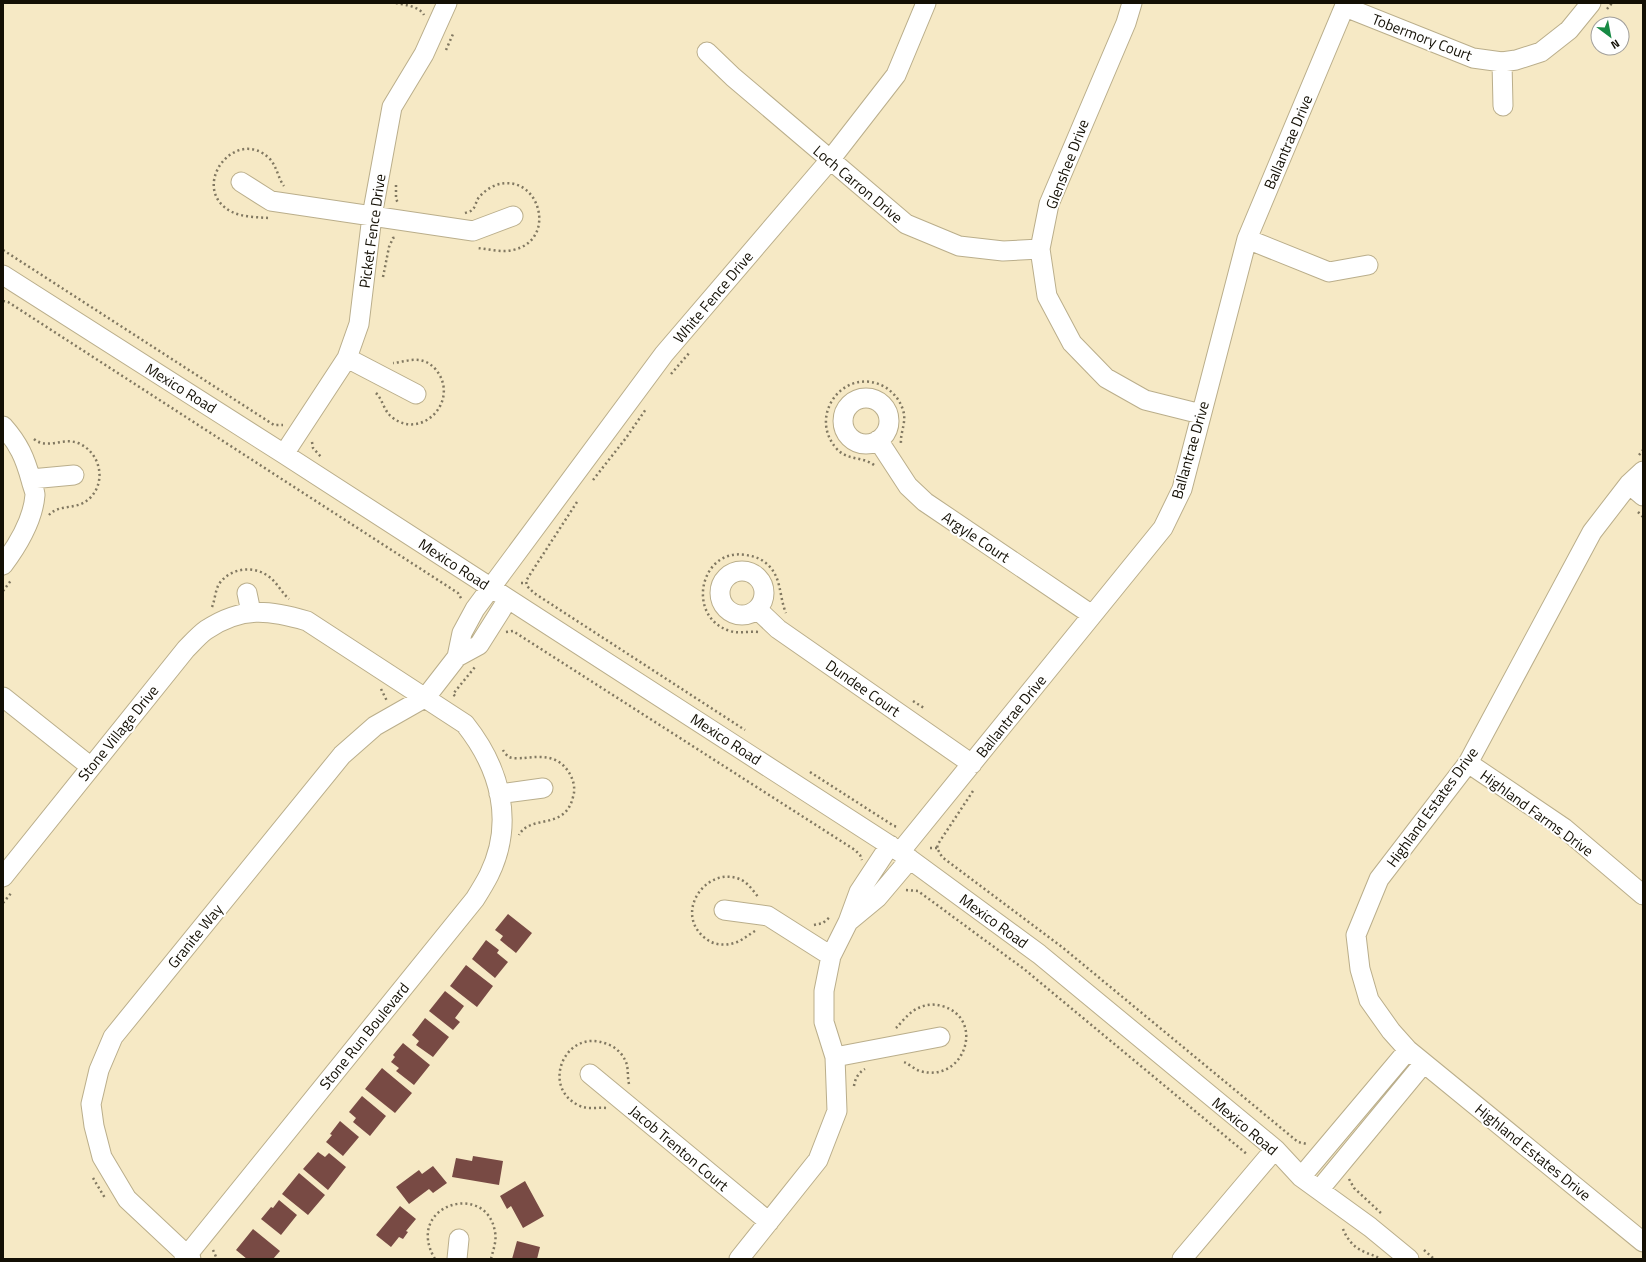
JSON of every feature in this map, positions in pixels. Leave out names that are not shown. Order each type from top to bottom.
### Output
[{"type":"street","name":"Picket Fence Drive","points":[[284,454],[347,358],[359,324],[372,216],[392,107],[424,54],[446,3]]},
{"type":"street","name":"White Fence Drive","points":[[491,588],[664,354],[830,160],[896,75],[926,3]]},
{"type":"street","name":"Glenshee Drive","points":[[1132,3],[1126,23],[1049,204],[1040,249],[1047,296],[1072,343],[1106,378],[1145,400],[1201,414]]},
{"type":"street","name":"Tobermory Court","points":[[1345,5],[1473,58],[1502,62],[1516,60],[1541,52],[1597,8]]},
{"type":"street","name":"Ballantrae Drive","points":[[841,917],[878,898],[900,852],[1163,528],[1182,489],[1247,238],[1345,5]]},
{"type":"street","name":"Loch Carron Drive","points":[[707,52],[733,77],[906,224],[959,246],[1003,251],[1040,249]]},
{"type":"street","points":[[1502,62],[1503,106]]},
{"type":"street","points":[[241,182],[271,201],[473,231],[513,216]]},
{"type":"street","points":[[1247,238],[1330,272],[1368,265]]},
{"type":"street","name":"Mexico Road","points":[[3,275],[284,454],[900,852],[1039,954],[1274,1149],[1301,1177],[1370,1227],[1416,1254]]},
{"type":"street","points":[[347,358],[416,394]]},
{"type":"street","points":[[3,426],[14,438],[25,458],[35,494],[27,524],[17,546],[3,565]]},
{"type":"street","name":"Argyle Court","points":[[878,440],[908,486],[925,502],[1092,615]]},
{"type":"street","points":[[30,479],[74,475]]},
{"type":"street","name":"Highland Estates Drive","points":[[1638,484],[1592,532],[1468,763],[1379,879],[1356,935],[1360,969],[1369,1000],[1391,1031],[1408,1050],[1643,1242]]},
{"type":"street","name":"Granite Way","points":[[457,657],[462,633],[475,609],[491,588]]},
{"type":"street","points":[[247,593],[251,612]]},
{"type":"street","name":"Granite Way","points":[[190,1254],[127,1199],[102,1157],[94,1126],[91,1104],[99,1070],[113,1038],[342,755],[375,726],[426,697],[457,657],[479,644],[508,599]]},
{"type":"street","name":"Dundee Court","points":[[758,610],[778,629],[972,764]]},
{"type":"street","name":"Stone Village Drive","points":[[8,884],[91,767],[186,649],[206,630],[232,616],[258,611],[280,613],[307,621],[426,697]]},
{"type":"street","name":"Stone Run Boulevard","points":[[190,1254],[475,899],[489,874],[497,852],[503,820],[499,794],[489,761],[478,740],[465,724],[426,697]]},
{"type":"street","points":[[3,698],[91,767]]},
{"type":"street","name":"Highland Farms Drive","points":[[1468,763],[1564,828],[1643,895]]},
{"type":"street","points":[[499,794],[543,788]]},
{"type":"street","points":[[724,910],[768,916],[831,956]]},
{"type":"street","points":[[739,1259],[818,1160],[837,1111],[835,1057],[824,1022],[824,992],[841,917]]},
{"type":"street","points":[[835,1057],[940,1037]]},
{"type":"street","points":[[1301,1177],[1408,1050]]},
{"type":"street","points":[[1319,1190],[1424,1063]]},
{"type":"street","name":"Jacob Trenton Court","points":[[590,1074],[769,1222]]},
{"type":"street","points":[[1182,1259],[1274,1149]]},
{"type":"street","points":[[457,1259],[459,1239]]},
{"type":"path","points":[[396,3],[417,8],[422,11],[425,16],[425,20]]},
{"type":"path","points":[[1597,8],[1612,3]]},
{"type":"path","points":[[444,53],[455,28]]},
{"type":"path","points":[[276,219],[238,214],[224,207],[216,194],[214,186],[216,171],[225,158],[232,153],[248,149],[263,154],[275,166],[283,185],[286,188]]},
{"type":"path","points":[[396,184],[396,199],[402,206]]},
{"type":"path","points":[[463,214],[473,209],[481,194],[496,185],[504,184],[521,187],[528,192],[538,206],[540,222],[537,231],[527,244],[520,248],[504,252],[474,247]]},
{"type":"path","points":[[382,282],[391,242],[393,238],[400,236]]},
{"type":"path","points":[[3,250],[274,425],[280,426],[284,424]]},
{"type":"path","points":[[3,301],[8,302],[458,593],[462,598],[463,604]]},
{"type":"path","points":[[670,376],[690,352]]},
{"type":"path","points":[[373,389],[378,395],[383,406],[392,417],[407,424],[423,422],[436,414],[441,407],[444,385],[438,371],[432,366],[426,362],[416,360],[394,363],[386,362]]},
{"type":"path","points":[[876,468],[872,464],[843,454],[836,448],[827,433],[826,424],[828,406],[836,395],[846,387],[854,383],[872,382],[889,389],[900,403],[904,416],[904,429],[900,441],[902,450]]},
{"type":"path","points":[[589,486],[626,438],[647,407]]},
{"type":"path","points":[[315,436],[312,443],[313,448],[323,459]]},
{"type":"path","points":[[526,583],[580,498]]},
{"type":"path","points":[[521,583],[526,583]]},
{"type":"path","points":[[526,583],[534,593],[747,731]]},
{"type":"path","points":[[501,636],[508,631],[516,633],[855,850],[860,855],[862,863]]},
{"type":"path","points":[[458,699],[453,694],[479,662]]},
{"type":"path","points":[[378,684],[388,701]]},
{"type":"path","points":[[500,747],[509,757],[518,759],[538,756],[553,758],[566,767],[573,781],[574,796],[567,810],[554,820],[529,826],[519,834],[517,842]]},
{"type":"path","points":[[808,771],[894,826],[903,826]]},
{"type":"path","points":[[975,787],[940,840],[937,848],[942,857],[1062,946],[1298,1142],[1308,1144],[1313,1141]]},
{"type":"path","points":[[930,848],[937,848]]},
{"type":"path","points":[[758,931],[736,943],[721,945],[707,940],[696,928],[692,914],[694,898],[698,892],[704,886],[717,878],[725,877],[740,880],[746,883],[760,898]]},
{"type":"path","points":[[3,903],[8,884]]},
{"type":"path","points":[[901,893],[907,890],[918,891],[1024,969],[1260,1166]]},
{"type":"path","points":[[811,925],[823,924],[829,918],[841,917]]},
{"type":"path","points":[[892,1032],[912,1012],[922,1006],[930,1004],[946,1007],[953,1011],[961,1019],[966,1030],[966,1047],[962,1055],[957,1062],[943,1071],[921,1071],[900,1060]]},
{"type":"path","points":[[853,1093],[855,1080],[860,1072],[870,1067]]},
{"type":"path","points":[[1350,1177],[1349,1180],[1354,1188],[1388,1219]]},
{"type":"path","points":[[1338,1224],[1343,1229],[1347,1239],[1363,1252],[1376,1256],[1380,1259]]},
{"type":"path","points":[[190,1254],[206,1249],[213,1249],[217,1259]]},
{"type":"path","points":[[1416,1254],[1434,1259]]},
{"type":"building","points":[[508,914],[532,933],[516,953],[500,940],[503,936],[495,930]]},
{"type":"building","points":[[486,940],[499,950],[497,953],[508,962],[495,978],[472,959]]},
{"type":"building","points":[[466,965],[493,986],[477,1007],[450,986]]},
{"type":"building","points":[[445,991],[464,1006],[455,1018],[460,1022],[453,1030],[429,1011]]},
{"type":"building","points":[[425,1018],[449,1037],[433,1057],[416,1045],[419,1041],[412,1035]]},
{"type":"building","points":[[403,1043],[430,1065],[414,1085],[396,1071],[399,1068],[391,1062],[395,1057],[393,1055]]},
{"type":"building","points":[[382,1068],[412,1093],[395,1113],[365,1089]]},
{"type":"building","points":[[362,1096],[386,1116],[370,1136],[353,1122],[356,1118],[349,1112]]},
{"type":"building","points":[[340,1121],[359,1137],[343,1156],[326,1142]]},
{"type":"building","points":[[318,1152],[325,1157],[329,1153],[346,1167],[328,1190],[303,1169]]},
{"type":"building","points":[[473,1156],[503,1161],[499,1185],[452,1177],[456,1158],[472,1161]]},
{"type":"building","points":[[433,1166],[447,1183],[433,1193],[429,1189],[409,1204],[396,1187],[419,1170],[422,1174]]},
{"type":"building","points":[[299,1173],[325,1195],[308,1215],[282,1194]]},
{"type":"building","points":[[525,1181],[544,1216],[523,1228],[511,1206],[507,1209],[500,1196]]},
{"type":"building","points":[[279,1200],[297,1215],[281,1235],[261,1219]]},
{"type":"building","points":[[400,1206],[416,1219],[406,1231],[408,1232],[403,1239],[399,1237],[391,1247],[376,1235]]},
{"type":"building","points":[[253,1229],[280,1251],[273,1259],[247,1259],[236,1250]]},
{"type":"building","points":[[517,1241],[540,1247],[537,1259],[512,1259]]}]
